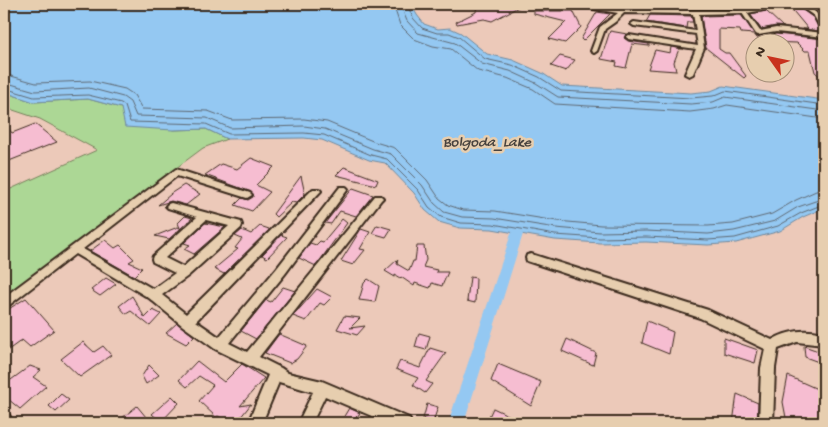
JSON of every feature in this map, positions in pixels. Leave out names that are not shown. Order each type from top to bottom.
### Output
[{"type":"street","points":[[582,4],[602,10],[622,12],[744,12],[779,4]]},
{"type":"street","points":[[689,74],[701,48],[697,4]]},
{"type":"street","points":[[739,4],[758,33],[776,30],[824,35]]},
{"type":"street","points":[[795,4],[824,6]]},
{"type":"street","points":[[801,4],[816,15],[824,29]]},
{"type":"street","points":[[594,51],[602,28],[614,21],[622,12]]},
{"type":"street","points":[[634,24],[699,33]]},
{"type":"street","points":[[629,37],[701,48]]},
{"type":"street","points":[[4,303],[176,172],[247,195]]},
{"type":"street","points":[[220,345],[281,271],[344,189]]},
{"type":"street","points":[[187,322],[316,191]]},
{"type":"street","points":[[250,358],[378,198]]},
{"type":"street","points":[[153,295],[184,273],[238,225],[171,206]]},
{"type":"street","points":[[184,273],[157,259],[205,215]]},
{"type":"street","points":[[75,249],[153,295],[220,345],[250,358],[285,379],[322,388],[404,423]]},
{"type":"street","points":[[531,258],[704,314],[772,346]]},
{"type":"street","points":[[766,423],[768,368],[772,346],[787,337],[808,336],[824,338]]},
{"type":"street","points":[[255,423],[276,372]]},
{"type":"street","points":[[305,423],[322,388]]},
{"type":"green space","points":[[4,92],[34,102],[88,99],[121,108],[173,130],[206,129],[227,139],[203,148],[4,296],[4,192],[97,150],[40,119],[4,107]]},
{"type":"water","name":"Bolgoda_Lake","points":[[4,4],[411,4],[424,24],[438,29],[450,28],[461,33],[487,54],[513,60],[542,73],[562,86],[691,93],[711,91],[723,86],[824,100],[824,208],[803,217],[780,231],[736,243],[708,245],[646,242],[600,243],[555,240],[492,229],[460,228],[439,222],[425,210],[414,193],[385,163],[369,160],[322,140],[304,138],[227,139],[206,129],[173,130],[125,127],[121,108],[88,99],[34,102],[4,92]]},
{"type":"building","points":[[477,4],[524,4],[492,21],[484,19],[457,24],[456,22],[476,12]]},
{"type":"building","points":[[656,4],[716,4],[735,6],[736,8],[654,8]]},
{"type":"building","points":[[789,6],[797,6],[813,17],[820,31],[803,29],[808,29]]},
{"type":"building","points":[[534,11],[573,11],[581,27],[565,43],[549,39],[566,22],[534,14]]},
{"type":"building","points":[[766,11],[783,27],[776,26],[761,29],[750,14]]},
{"type":"building","points":[[597,12],[610,14],[583,41],[581,39]]},
{"type":"building","points":[[650,15],[691,16],[693,22],[687,22],[686,28],[646,22]]},
{"type":"building","points":[[741,15],[753,32],[741,33],[740,30],[719,29],[719,49],[729,53],[746,76],[744,78],[706,48],[701,16]]},
{"type":"building","points":[[610,31],[627,34],[624,38],[628,41],[649,44],[649,46],[632,44],[626,68],[616,66],[617,62],[601,59]]},
{"type":"building","points":[[796,36],[824,39],[824,80],[815,72],[810,51],[805,51],[797,43]]},
{"type":"building","points":[[671,47],[684,49],[679,49],[674,62],[676,71],[648,69],[655,50],[670,53]]},
{"type":"building","points":[[560,56],[575,60],[566,71],[551,66]]},
{"type":"building","points":[[4,123],[12,133],[35,124],[57,142],[4,163]]},
{"type":"building","points":[[251,158],[274,167],[256,185],[270,192],[252,211],[235,205],[242,198],[248,200],[253,197],[251,192],[205,175],[221,164],[237,169]]},
{"type":"building","points":[[344,167],[378,180],[376,185],[336,175]]},
{"type":"building","points":[[301,176],[305,194],[296,203],[292,202],[276,217],[273,214]]},
{"type":"building","points":[[184,185],[200,194],[186,205],[171,201],[158,205],[170,194]]},
{"type":"building","points":[[353,188],[373,195],[356,216],[340,211],[331,224],[325,223]]},
{"type":"building","points":[[185,216],[192,218],[169,239],[155,236],[178,227],[180,228],[178,223]]},
{"type":"building","points":[[342,219],[347,223],[316,266],[299,258],[310,243],[316,245],[320,241],[323,242]]},
{"type":"building","points":[[205,223],[225,227],[194,254],[184,249],[190,245],[184,243]]},
{"type":"building","points":[[377,225],[391,229],[386,237],[372,233]]},
{"type":"building","points":[[260,226],[269,230],[224,274],[214,269],[238,249],[235,248],[242,239],[235,236],[242,230],[251,234]]},
{"type":"building","points":[[361,229],[370,232],[360,249],[365,250],[353,265],[341,261]]},
{"type":"building","points":[[281,235],[287,237],[267,258],[262,255]]},
{"type":"building","points":[[105,240],[115,248],[120,245],[134,259],[129,262],[142,268],[134,276],[90,251]]},
{"type":"building","points":[[417,246],[424,246],[426,260],[423,267],[437,270],[436,272],[448,272],[442,286],[432,283],[430,288],[415,283],[414,286],[401,277],[395,275],[395,277],[385,271],[398,259],[397,264],[409,271],[413,261],[415,261]]},
{"type":"building","points":[[470,277],[476,278],[475,303],[467,301]]},
{"type":"building","points":[[106,278],[116,284],[100,296],[91,290]]},
{"type":"building","points":[[368,279],[379,286],[375,302],[359,300],[364,283]]},
{"type":"building","points":[[283,287],[295,291],[256,339],[241,331],[266,300],[271,302]]},
{"type":"building","points":[[317,289],[332,297],[324,305],[320,303],[306,321],[293,316]]},
{"type":"building","points":[[132,296],[145,318],[153,310],[161,314],[150,326],[131,311],[126,314],[119,306]]},
{"type":"building","points":[[26,298],[54,330],[30,347],[22,340],[4,353],[4,312]]},
{"type":"building","points":[[344,316],[360,318],[350,328],[365,326],[357,335],[337,329]]},
{"type":"building","points":[[647,321],[673,332],[669,354],[642,343]]},
{"type":"building","points":[[177,323],[194,336],[186,344],[166,333]]},
{"type":"building","points":[[419,333],[430,336],[426,350],[415,347]]},
{"type":"building","points":[[279,334],[307,346],[297,359],[290,363],[265,353]]},
{"type":"building","points":[[724,338],[758,350],[755,363],[724,353]]},
{"type":"building","points":[[567,339],[596,353],[593,365],[562,351]]},
{"type":"building","points":[[83,342],[94,352],[103,346],[111,355],[80,377],[61,359]]},
{"type":"building","points":[[804,346],[824,353],[824,364],[805,357]]},
{"type":"building","points":[[430,348],[446,353],[426,381],[432,384],[425,393],[413,385],[418,378],[396,369],[400,361],[420,368]]},
{"type":"building","points":[[197,361],[224,382],[242,364],[264,378],[240,406],[251,404],[236,423],[230,423],[218,416],[216,417],[199,401],[213,385],[199,376],[187,387],[179,380]]},
{"type":"building","points":[[498,364],[541,382],[531,406],[491,381]]},
{"type":"building","points":[[149,365],[159,375],[146,384],[142,376]]},
{"type":"building","points":[[30,366],[41,370],[33,377],[46,386],[20,409],[8,399],[4,404],[4,385]]},
{"type":"building","points":[[788,376],[824,392],[824,423],[787,423],[783,402]]},
{"type":"building","points":[[61,394],[69,400],[56,412],[49,406]]},
{"type":"building","points":[[737,394],[758,403],[757,423],[733,423]]},
{"type":"building","points":[[172,396],[179,403],[161,422],[152,414]]},
{"type":"building","points":[[427,404],[438,407],[433,422],[423,419]]},
{"type":"building","points":[[137,406],[151,423],[116,423]]},
{"type":"building","points":[[349,408],[360,413],[353,423],[340,423]]},
{"type":"building","points":[[493,408],[525,423],[486,423]]},
{"type":"waterway","points":[[456,423],[517,234]]}]
